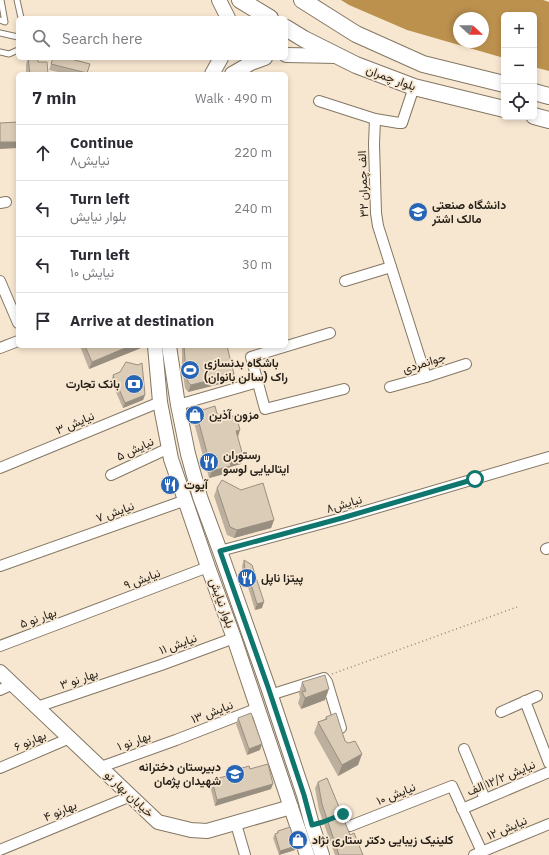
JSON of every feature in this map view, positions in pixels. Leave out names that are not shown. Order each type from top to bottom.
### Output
[{"type":"main road","points":[[218,0],[227,16]]},
{"type":"main road","points":[[240,0],[267,16]]},
{"type":"main road","name":"بلوار چمران","points":[[302,0],[356,34],[423,64],[501,83]]},
{"type":"main road","name":"بلوار چمران","points":[[288,29],[304,39],[356,65],[414,87],[501,108]]},
{"type":"main road","points":[[288,55],[337,56]]},
{"type":"main road","points":[[213,72],[220,60]]},
{"type":"main road","points":[[232,72],[238,60]]},
{"type":"main road","points":[[234,72],[251,62],[258,60]]},
{"type":"main road","points":[[537,93],[549,96]]},
{"type":"main road","points":[[537,117],[549,120]]},
{"type":"main road","name":"بلوار نیایش","points":[[155,348],[160,402],[171,459],[308,855]]},
{"type":"main road","name":"بلوار نیایش","points":[[169,348],[178,405],[188,454],[200,497],[270,695],[304,795],[322,855]]},
{"type":"main road","name":"خیابان بهار نو","points":[[0,672],[6,687],[37,707],[158,822],[192,830],[207,831],[236,824],[291,807]]},
{"type":"street","points":[[319,101],[375,119],[399,124],[402,123],[414,87]]},
{"type":"street","name":"۳۲ الف چمران","points":[[375,119],[374,144],[376,213],[378,226],[426,377]]},
{"type":"street","points":[[344,282],[391,267]]},
{"type":"street","points":[[0,281],[16,318]]},
{"type":"street","points":[[288,346],[330,333]]},
{"type":"street","points":[[0,348],[16,342]]},
{"type":"street","points":[[281,348],[251,357],[265,409],[344,389]]},
{"type":"street","name":"جوانمردی","points":[[390,387],[466,364]]},
{"type":"street","points":[[178,405],[258,382]]},
{"type":"street","name":"نیایش ۳","points":[[0,468],[160,402]]},
{"type":"street","name":"نیایش ۵","points":[[111,475],[169,448]]},
{"type":"street","name":"نیایش۸","points":[[220,551],[342,518],[549,457]]},
{"type":"street","name":"نیایش ۷","points":[[0,566],[186,500]]},
{"type":"street","name":"نیایش ۹","points":[[85,614],[208,567]]},
{"type":"street","name":"۵ بهار نو","points":[[0,646],[85,614]]},
{"type":"street","name":"نیایش ۱۱","points":[[131,675],[234,638]]},
{"type":"street","name":"۳ بهار نو","points":[[37,707],[131,675]]},
{"type":"street","points":[[270,695],[324,678],[327,682],[344,740]]},
{"type":"street","points":[[501,712],[537,696]]},
{"type":"street","points":[[525,701],[549,763]]},
{"type":"street","name":"نیایش ۱۳","points":[[176,740],[258,708]]},
{"type":"street","name":"۶ بهارنو","points":[[0,768],[70,738]]},
{"type":"street","name":"۱ بهار نو","points":[[101,767],[176,740]]},
{"type":"street","points":[[464,749],[485,799]]},
{"type":"street","name":"نیایش ۱۲/۲ الف","points":[[462,809],[549,772]]},
{"type":"street","name":"نیایش ۱۰","points":[[350,826],[452,786],[462,809]]},
{"type":"street","name":"۴ بهارنو","points":[[0,850],[131,796]]},
{"type":"street","points":[[462,809],[484,853]]},
{"type":"street","points":[[236,824],[245,855]]},
{"type":"street","name":"نیایش ۱۲","points":[[484,853],[549,824]]},
{"type":"lane","points":[[0,20],[5,22],[1,0]]},
{"type":"lane","points":[[17,0],[20,16]]},
{"type":"lane","points":[[0,33],[16,37]]},
{"type":"lane","points":[[0,52],[9,54],[16,51]]},
{"type":"path","points":[[324,678],[517,608]]},
{"type":"shaded area","points":[[341,0],[543,0],[549,2],[549,71],[537,68],[537,12],[501,12],[501,57],[469,48],[489,48],[489,12],[453,12],[453,43],[407,30],[349,5]]},
{"type":"building","points":[[28,60],[47,62],[48,72],[30,72]]},
{"type":"building","points":[[52,60],[75,60],[90,64],[87,72],[83,72],[51,64]]},
{"type":"building","points":[[16,122],[16,142],[0,142],[0,123]]},
{"type":"building","points":[[86,348],[125,348],[92,362]]},
{"type":"building","points":[[184,348],[228,348],[234,374],[191,385],[188,382]]},
{"type":"building","points":[[126,362],[138,365],[142,363],[145,395],[125,403],[113,375],[120,372]]},
{"type":"building","points":[[215,406],[217,414],[223,413],[224,419],[236,415],[240,430],[236,431],[243,456],[229,460],[231,466],[212,471],[196,412]]},
{"type":"building","points":[[222,480],[241,490],[263,483],[274,520],[237,530],[230,527],[217,488]]},
{"type":"building","points":[[244,560],[252,565],[264,602],[257,604],[250,581],[248,581],[245,571]]},
{"type":"building","points":[[325,675],[329,689],[305,698],[302,692],[306,691],[302,682]]},
{"type":"building","points":[[251,713],[262,744],[249,749],[238,718]]},
{"type":"building","points":[[336,713],[345,741],[348,743],[355,741],[362,754],[342,765],[318,722],[327,719],[326,717]]},
{"type":"building","points":[[268,764],[273,784],[217,800],[212,780],[230,775],[229,772],[249,766],[250,769]]},
{"type":"building","points":[[327,778],[350,835],[354,833],[363,855],[339,855],[322,804],[318,782]]},
{"type":"building","points":[[290,827],[296,846],[280,851],[275,834],[278,833],[278,831]]},
{"type":"place","name":"دانشگاه صنعتی مالک اشتر","points":[[418,212]]},
{"type":"place","name":"باشگاه بدنسازی راک (سالن بانوان)","points":[[190,370]]},
{"type":"place","name":"بانک تجارت","points":[[134,384]]},
{"type":"place","name":"مزون آذین","points":[[195,415]]},
{"type":"place","name":"رستوران ایتالیایی لوسو","points":[[209,462]]},
{"type":"place","name":"آیوت","points":[[170,485]]},
{"type":"place","name":"پیتزا ناپل","points":[[247,578]]},
{"type":"place","name":"دبیرستان دخترانه شهیدان پژمان","points":[[235,774]]},
{"type":"place","name":"کلینیک زیبایی دکتر ستاری نژاد","points":[[298,840]]},
{"type":"route","points":[[343,814],[312,825],[304,795],[268,687],[220,551],[342,518],[475,479]]}]
